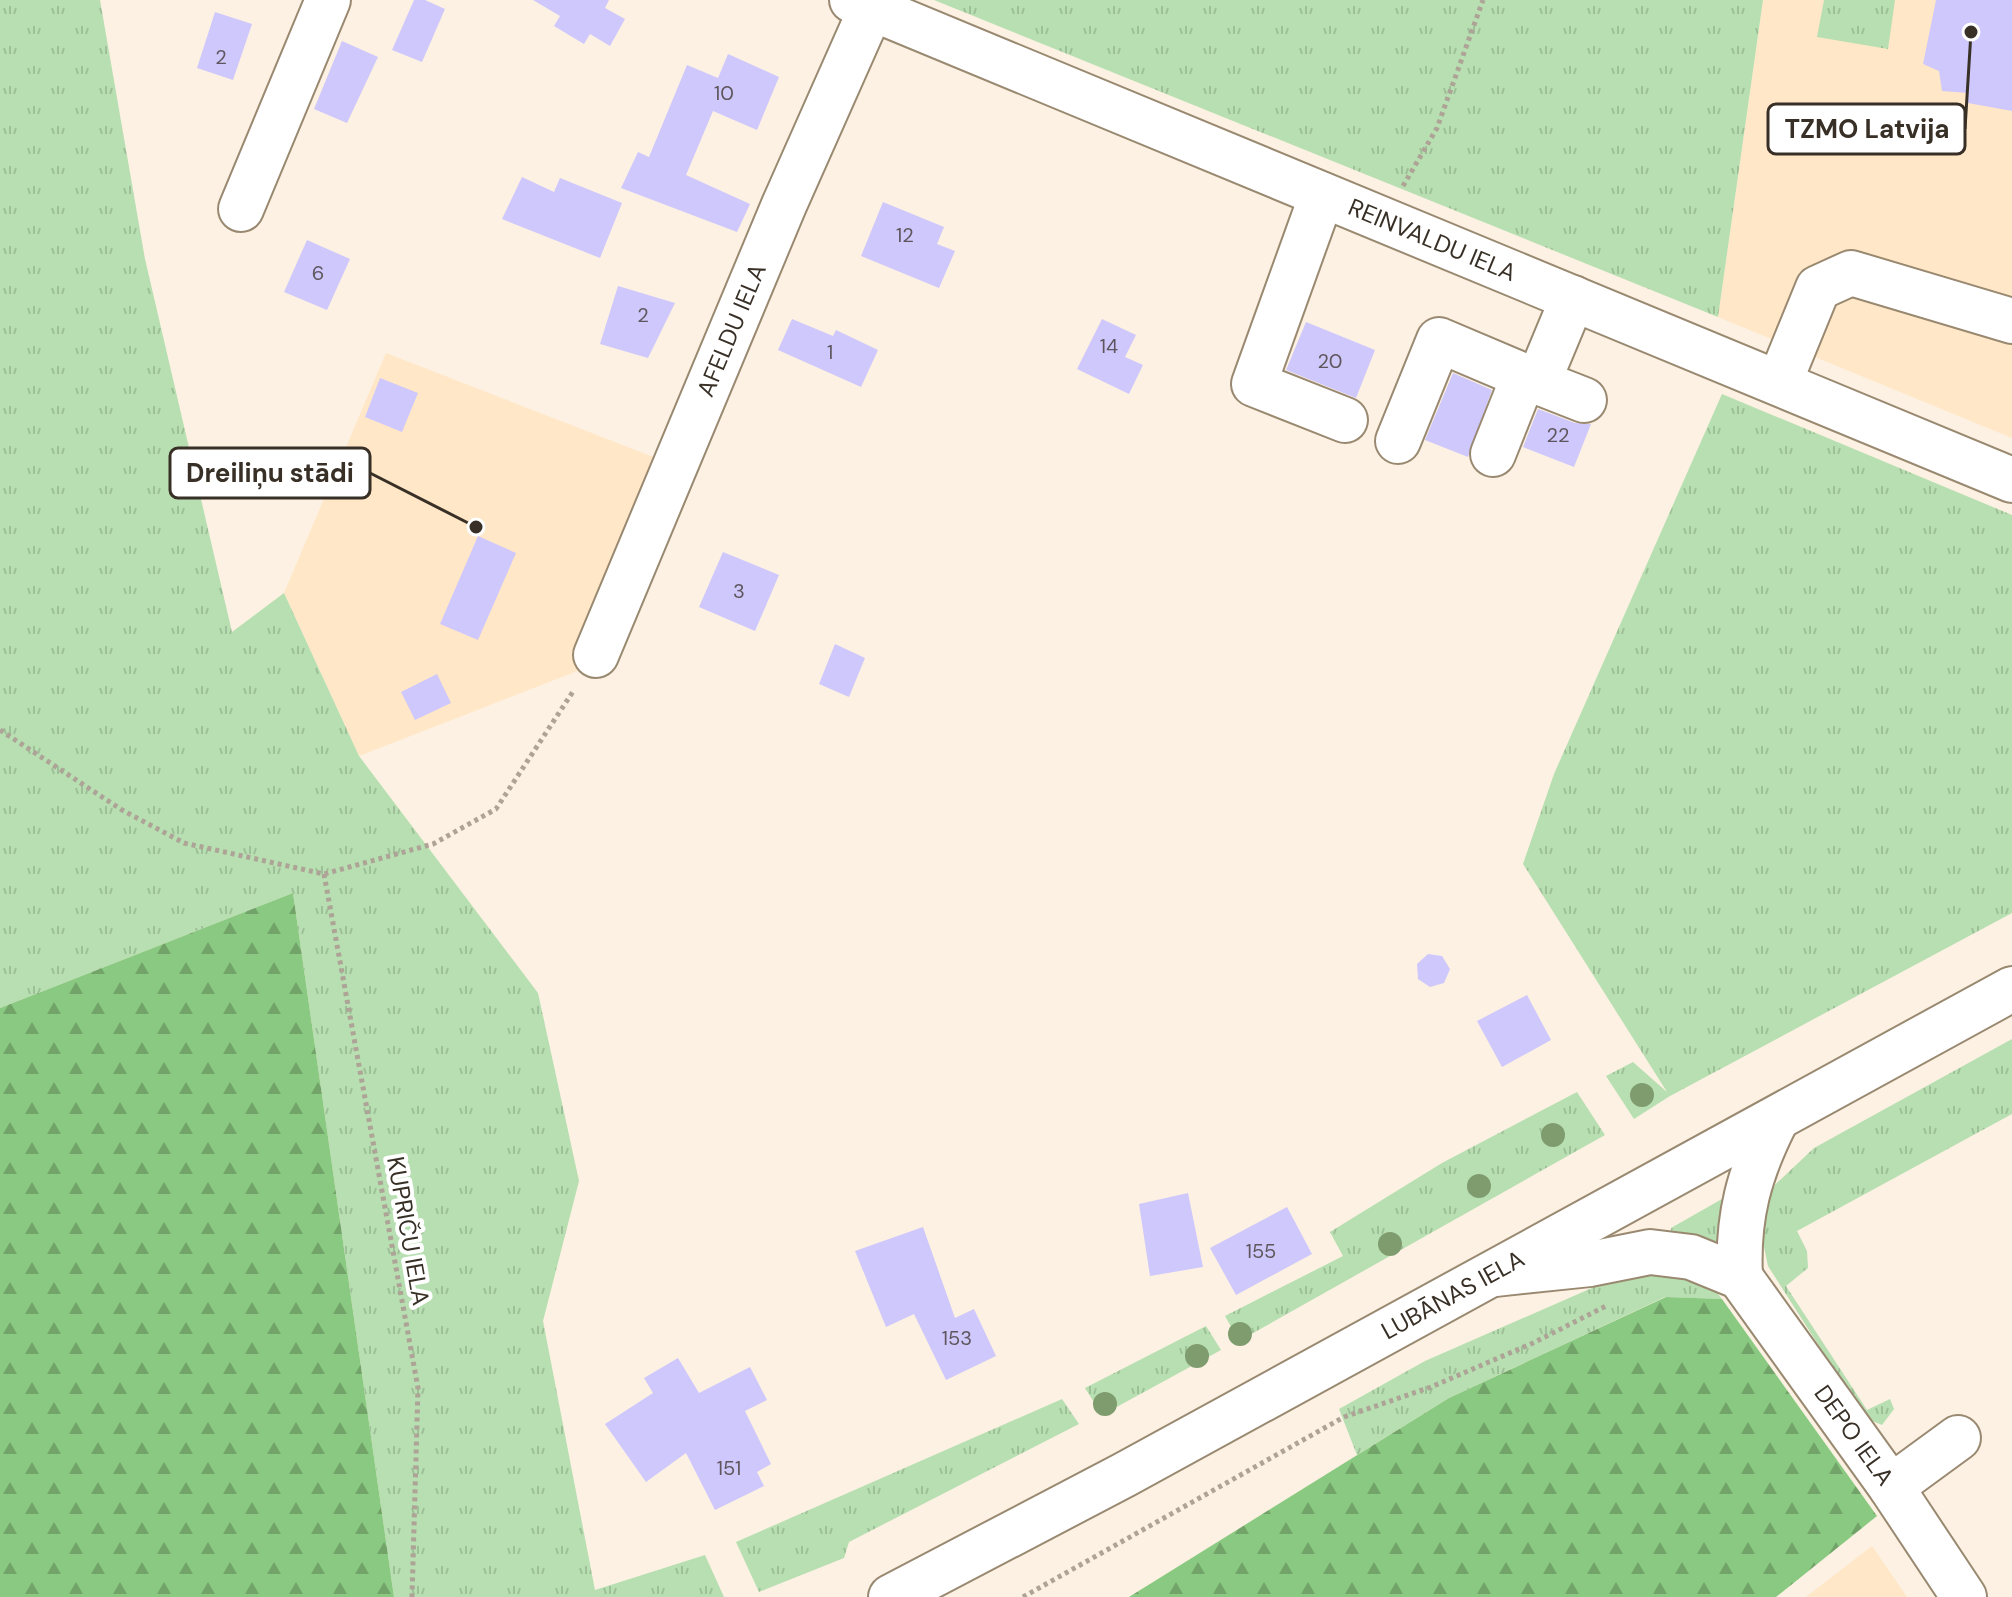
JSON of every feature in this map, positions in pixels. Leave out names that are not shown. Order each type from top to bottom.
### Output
[{"type":"street","points":[[241,209],[328,0]]},
{"type":"street","name":"REINVALDU IELA","points":[[862,4],[1780,381],[2012,480]]},
{"type":"street","name":"AFELDU IELA","points":[[596,655],[784,205],[862,4]]},
{"type":"street","points":[[1322,195],[1254,384],[1345,420]]},
{"type":"street","points":[[1780,381],[1818,288],[1851,273],[2012,321]]},
{"type":"street","points":[[1493,454],[1573,298]]},
{"type":"street","points":[[1398,441],[1439,340],[1584,400]]},
{"type":"street","name":"LUBĀNAS IELA","points":[[891,1597],[1495,1274],[2012,989]]},
{"type":"street","points":[[1495,1274],[1590,1264],[1650,1252],[1691,1257],[1740,1277],[1743,1218],[1752,1168],[1776,1120]]},
{"type":"street","name":"DEPO IELA","points":[[1740,1277],[1891,1487],[1964,1597]]},
{"type":"street","points":[[1891,1487],[1958,1438]]},
{"type":"path","points":[[1384,220],[1437,128],[1483,0]]},
{"type":"path","points":[[0,730],[122,810],[184,843],[324,874],[433,844],[496,809],[596,655]]},
{"type":"path","name":"KUPRIČU IELA","points":[[324,874],[418,1388],[412,1597]]},
{"type":"path","points":[[1023,1597],[1344,1417],[1431,1387],[1533,1343],[1611,1304]]},
{"type":"shaded area","points":[[1763,0],[2012,0],[2012,438],[1718,317]]},
{"type":"shaded area","points":[[386,353],[661,460],[590,666],[359,756],[284,593]]},
{"type":"shaded area","points":[[1872,1546],[1907,1597],[1806,1597]]},
{"type":"green space","points":[[0,0],[100,0],[145,259],[232,632],[284,593],[359,756],[538,993],[579,1181],[543,1321],[595,1590],[705,1555],[724,1597],[394,1597],[293,893],[0,1008]]},
{"type":"green space","points":[[934,0],[1763,0],[1718,317]]},
{"type":"green space","points":[[1824,0],[1895,0],[1888,49],[1817,37]]},
{"type":"green space","points":[[1722,394],[2012,515],[2012,913],[1670,1096],[1634,1119],[1606,1076],[1633,1062],[1667,1092],[1523,864],[1554,774]]},
{"type":"green space","points":[[293,893],[394,1597],[0,1597],[0,1008]]},
{"type":"green space","points":[[2012,1039],[2012,1114],[1797,1231],[1807,1251],[1808,1268],[1786,1286],[1867,1410],[1890,1399],[1894,1409],[1882,1425],[1865,1418],[1768,1266],[1762,1237],[1763,1196],[1814,1148]]},
{"type":"green space","points":[[1577,1092],[1605,1135],[1239,1341],[1225,1316],[1343,1256],[1330,1232],[1442,1163]]},
{"type":"green space","points":[[1722,1199],[1725,1201],[1724,1248],[1671,1236],[1671,1228]]},
{"type":"green space","points":[[1633,1270],[1704,1276],[1722,1299],[1665,1297],[1449,1398],[1357,1455],[1339,1409],[1425,1361]]},
{"type":"green space","points":[[1666,1297],[1722,1299],[1877,1516],[1776,1597],[1129,1597],[1449,1398]]},
{"type":"green space","points":[[1206,1326],[1221,1350],[1102,1415],[1085,1388]]},
{"type":"green space","points":[[1062,1399],[1079,1424],[849,1542],[844,1558],[759,1592],[736,1542]]},
{"type":"building","points":[[414,0],[425,0],[445,9],[422,62],[392,50]]},
{"type":"building","points":[[533,0],[609,0],[605,8],[625,19],[610,46],[590,34],[584,44],[554,26],[560,16]]},
{"type":"building","points":[[1936,0],[2012,0],[2012,111],[1968,103],[1968,93],[1942,91],[1939,71],[1923,64]]},
{"type":"building","points":[[215,12],[252,24],[233,80],[197,68]]},
{"type":"building","points":[[342,41],[378,57],[347,123],[314,109]]},
{"type":"building","points":[[728,54],[779,77],[757,130],[713,111],[686,175],[750,204],[737,232],[621,188],[638,152],[649,157],[687,65],[718,78]]},
{"type":"building","points":[[522,177],[554,192],[560,178],[622,203],[600,258],[502,219]]},
{"type":"building","points":[[883,202],[944,227],[937,244],[955,251],[939,288],[861,256]]},
{"type":"building","points":[[307,240],[350,259],[327,310],[284,292]]},
{"type":"building","points":[[618,286],[675,303],[648,358],[600,344]]},
{"type":"building","points":[[792,319],[833,336],[836,330],[878,350],[861,387],[778,350]]},
{"type":"building","points":[[1102,319],[1136,335],[1125,357],[1143,365],[1129,394],[1077,369]]},
{"type":"building","points":[[1306,322],[1375,350],[1356,398],[1286,370]]},
{"type":"building","points":[[1453,373],[1492,390],[1468,457],[1425,440]]},
{"type":"building","points":[[380,378],[418,393],[402,432],[365,417]]},
{"type":"building","points":[[1538,409],[1575,423],[1591,424],[1574,467],[1523,447]]},
{"type":"building","points":[[478,536],[516,553],[478,640],[440,624]]},
{"type":"building","points":[[723,552],[779,575],[755,631],[699,607]]},
{"type":"building","points":[[835,644],[865,658],[849,697],[819,684]]},
{"type":"building","points":[[437,674],[451,703],[415,720],[401,692]]},
{"type":"building","points":[[1428,954],[1442,956],[1450,969],[1444,983],[1430,987],[1418,979],[1417,964]]},
{"type":"building","points":[[1527,995],[1551,1040],[1502,1067],[1477,1021]]},
{"type":"building","points":[[1188,1193],[1203,1267],[1150,1276],[1139,1204]]},
{"type":"building","points":[[1287,1207],[1312,1254],[1236,1295],[1210,1248]]},
{"type":"building","points":[[923,1227],[955,1318],[974,1309],[996,1356],[946,1380],[914,1314],[886,1327],[855,1251]]},
{"type":"building","points":[[678,1358],[699,1393],[750,1367],[767,1400],[745,1411],[771,1464],[757,1472],[764,1486],[715,1510],[686,1453],[646,1482],[605,1424],[653,1393],[644,1378]]},
{"type":"place","name":"TZMO Latvija","points":[[1971,32]]},
{"type":"place","name":"Dreiliņu stādi","points":[[476,527]]}]
